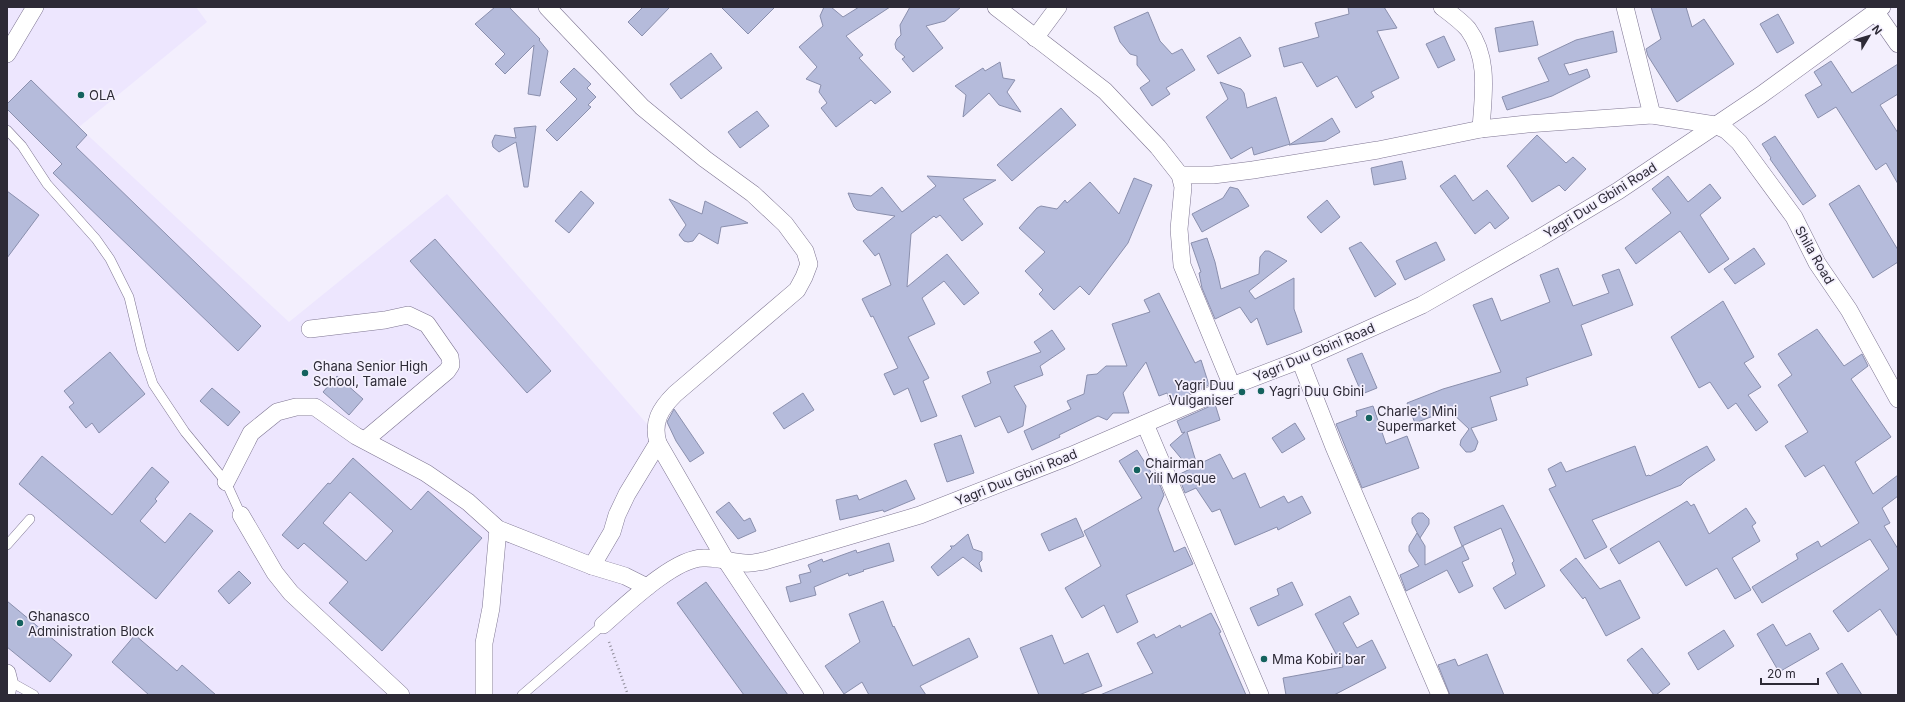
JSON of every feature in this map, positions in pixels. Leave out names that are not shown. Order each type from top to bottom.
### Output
[{"type":"street","points":[[7,54],[35,7]]},
{"type":"street","points":[[546,7],[642,107],[706,160],[753,194],[785,224],[804,251],[809,264],[797,290],[675,394],[663,406],[655,423],[655,433],[658,443],[725,559],[815,695]]},
{"type":"street","points":[[996,7],[1105,91],[1158,147],[1180,175],[1183,187],[1180,230],[1182,265],[1232,386]]},
{"type":"street","points":[[1035,38],[1058,7]]},
{"type":"street","points":[[1442,7],[1467,28],[1479,46],[1485,76],[1481,129]]},
{"type":"street","points":[[1625,7],[1652,115]]},
{"type":"street","points":[[1879,9],[1898,44]]},
{"type":"street","name":"Yagri Duu Gbini Road","points":[[602,625],[647,587],[686,561],[702,558],[725,559],[746,564],[764,561],[920,516],[1070,456],[1232,386],[1300,360],[1422,305],[1618,191],[1715,125],[1761,96],[1879,9]]},
{"type":"street","points":[[1180,175],[1212,175],[1253,170],[1378,150],[1481,129],[1527,124],[1652,115],[1715,125]]},
{"type":"street","name":"Shila Road","points":[[1715,125],[1726,130],[1739,142],[1794,217],[1817,262],[1849,310],[1898,398]]},
{"type":"street","points":[[310,329],[385,320],[408,315],[427,324],[450,357],[451,365],[447,371],[364,440]]},
{"type":"street","points":[[1300,360],[1334,447],[1440,695]]},
{"type":"street","points":[[226,482],[251,434],[277,412],[296,408],[315,407],[364,440],[426,473],[468,502],[498,529],[592,566],[625,576],[647,587]]},
{"type":"street","points":[[1145,424],[1260,695]]},
{"type":"street","points":[[592,566],[612,532],[617,515],[627,494],[658,443]]},
{"type":"street","points":[[241,515],[275,573],[291,593],[401,695]]},
{"type":"street","points":[[484,695],[484,643],[490,608],[498,529]]},
{"type":"lane","points":[[7,130],[25,151],[48,184],[96,239],[110,259],[128,297],[142,351],[153,384],[185,432],[226,482],[241,515]]},
{"type":"lane","points":[[7,545],[30,519]]},
{"type":"lane","points":[[522,695],[602,625]]},
{"type":"lane","points":[[8,682],[34,695]]},
{"type":"path","points":[[602,625],[628,695]]},
{"type":"shaded area","name":"Ghana Senior High School, Tamale","points":[[7,7],[196,7],[207,22],[79,127],[289,322],[447,194],[647,424],[715,558],[812,695],[7,695]]},
{"type":"building","points":[[495,7],[509,7],[540,39],[539,40],[548,51],[540,96],[528,94],[534,45],[505,74],[495,64],[505,54],[475,24]]},
{"type":"building","points":[[643,7],[670,7],[642,36],[628,22]]},
{"type":"building","points":[[721,7],[775,7],[748,34]]},
{"type":"building","points":[[824,7],[831,7],[843,17],[859,7],[890,7],[846,36],[863,55],[859,58],[891,92],[875,104],[871,100],[836,127],[821,108],[827,103],[819,92],[821,85],[806,79],[817,67],[799,47],[823,26],[820,16]]},
{"type":"building","points":[[910,7],[961,7],[945,21],[926,26],[943,48],[913,72],[902,59],[905,57],[896,49],[895,44],[901,35],[900,25]]},
{"type":"building","points":[[1348,7],[1384,7],[1397,28],[1377,31],[1399,78],[1371,92],[1374,97],[1356,108],[1337,76],[1317,87],[1302,62],[1284,67],[1279,48],[1319,37],[1315,23],[1349,14]]},
{"type":"building","points":[[1651,7],[1686,7],[1692,27],[1704,19],[1734,64],[1677,102],[1648,56],[1646,49],[1661,39]]},
{"type":"building","points":[[1148,12],[1160,41],[1172,54],[1182,49],[1195,70],[1166,88],[1170,94],[1152,106],[1140,88],[1150,81],[1137,65],[1137,56],[1130,54],[1120,42],[1114,27]]},
{"type":"building","points":[[1778,14],[1794,43],[1777,53],[1760,24]]},
{"type":"building","points":[[1533,21],[1538,45],[1499,52],[1495,28]]},
{"type":"building","points":[[1613,31],[1617,52],[1564,64],[1569,75],[1587,69],[1590,77],[1552,96],[1507,110],[1502,97],[1549,81],[1538,58],[1576,40]]},
{"type":"building","points":[[1444,36],[1455,60],[1438,68],[1426,44]]},
{"type":"building","points":[[1240,37],[1251,56],[1218,74],[1207,56]]},
{"type":"building","points":[[711,53],[722,68],[681,99],[670,84]]},
{"type":"building","points":[[1831,61],[1852,93],[1898,64],[1898,94],[1880,105],[1898,133],[1898,184],[1886,163],[1876,170],[1836,107],[1818,118],[1805,95],[1822,85],[1814,72]]},
{"type":"building","points":[[1000,62],[1003,78],[1015,80],[1007,92],[1021,112],[999,105],[989,93],[963,117],[966,95],[955,86],[983,68],[985,71]]},
{"type":"building","points":[[574,68],[591,84],[587,88],[596,97],[588,105],[591,107],[557,141],[546,130],[577,99],[560,82]]},
{"type":"building","points":[[31,80],[87,135],[76,147],[261,326],[238,351],[53,173],[62,164],[7,109],[7,104]]},
{"type":"building","points":[[1220,82],[1241,89],[1244,93],[1247,108],[1276,97],[1290,144],[1254,155],[1252,147],[1231,159],[1206,117],[1228,99]]},
{"type":"building","points":[[1061,108],[1076,125],[1012,181],[997,165]]},
{"type":"building","points":[[757,111],[769,126],[740,148],[728,132]]},
{"type":"building","points":[[1332,118],[1340,132],[1325,141],[1289,145]]},
{"type":"building","points":[[536,126],[528,187],[524,187],[516,142],[499,152],[493,147],[492,142],[495,135],[516,138],[514,128]]},
{"type":"building","points":[[1537,135],[1566,163],[1573,157],[1586,169],[1565,191],[1559,185],[1532,202],[1507,166]]},
{"type":"building","points":[[1775,136],[1816,196],[1803,205],[1770,159],[1771,158],[1762,144]]},
{"type":"building","points":[[1402,161],[1406,179],[1374,185],[1371,168]]},
{"type":"building","points":[[1455,175],[1473,201],[1487,190],[1509,218],[1495,229],[1490,222],[1475,234],[1440,186]]},
{"type":"building","points":[[927,176],[996,180],[963,199],[983,224],[962,241],[940,215],[936,218],[934,216],[911,234],[907,287],[947,254],[979,293],[964,305],[944,281],[922,298],[935,324],[908,337],[929,378],[923,381],[937,416],[921,422],[908,388],[894,395],[884,374],[898,368],[873,316],[871,317],[862,299],[891,285],[879,253],[875,256],[863,241],[895,216],[857,210],[854,207],[848,193],[871,196],[882,187],[902,212],[936,186]]},
{"type":"building","points":[[1668,176],[1688,202],[1710,184],[1721,198],[1700,215],[1729,259],[1709,273],[1680,231],[1636,264],[1625,248],[1671,213],[1652,189]]},
{"type":"building","points":[[1134,178],[1152,185],[1128,243],[1089,295],[1080,286],[1054,310],[1039,294],[1043,290],[1025,271],[1045,252],[1019,228],[1037,208],[1041,206],[1057,209],[1065,200],[1067,203],[1090,182],[1119,214]]},
{"type":"building","points":[[1859,185],[1898,250],[1898,262],[1873,278],[1829,204]]},
{"type":"building","points":[[1230,187],[1238,189],[1249,206],[1202,232],[1192,214],[1223,198]]},
{"type":"building","points":[[7,191],[39,215],[7,258]]},
{"type":"building","points":[[581,191],[594,203],[569,233],[555,221]]},
{"type":"building","points":[[669,199],[702,214],[705,201],[748,223],[721,227],[718,244],[699,233],[693,241],[684,241],[679,235],[686,225]]},
{"type":"building","points":[[1327,200],[1340,217],[1321,233],[1307,217]]},
{"type":"building","points":[[1207,238],[1215,262],[1221,289],[1259,274],[1260,257],[1265,251],[1269,251],[1287,261],[1249,291],[1255,299],[1294,278],[1294,309],[1302,332],[1267,345],[1257,318],[1251,323],[1240,307],[1215,319],[1202,288],[1199,273],[1201,272],[1191,243]]},
{"type":"building","points":[[435,239],[551,371],[527,393],[410,261]]},
{"type":"building","points":[[1361,242],[1396,284],[1375,297],[1349,248]]},
{"type":"building","points":[[1436,242],[1445,260],[1405,280],[1396,261]]},
{"type":"building","points":[[1754,248],[1765,264],[1735,284],[1724,269]]},
{"type":"building","points":[[1558,268],[1573,306],[1609,293],[1602,275],[1619,269],[1633,305],[1581,325],[1592,355],[1526,378],[1528,385],[1490,397],[1497,420],[1471,428],[1478,442],[1475,450],[1471,452],[1466,452],[1460,445],[1461,440],[1469,429],[1449,410],[1415,423],[1407,403],[1443,389],[1501,372],[1473,305],[1492,298],[1501,321],[1550,302],[1540,275]]},
{"type":"building","points":[[1159,293],[1195,363],[1201,360],[1209,385],[1170,402],[1167,393],[1159,396],[1146,362],[1123,393],[1129,413],[1113,413],[1107,420],[1098,416],[1059,435],[1060,437],[1032,450],[1024,431],[1071,409],[1067,401],[1084,394],[1087,375],[1097,374],[1106,366],[1127,366],[1112,324],[1150,312],[1144,300]]},
{"type":"building","points":[[1723,301],[1754,357],[1744,363],[1761,387],[1748,395],[1768,422],[1756,431],[1736,403],[1728,409],[1710,382],[1699,388],[1671,337]]},
{"type":"building","points":[[1817,329],[1844,366],[1862,354],[1868,366],[1851,379],[1891,437],[1855,462],[1873,494],[1898,475],[1898,496],[1882,508],[1890,523],[1884,526],[1898,549],[1898,637],[1880,609],[1848,632],[1833,611],[1889,569],[1870,539],[1762,603],[1752,587],[1798,559],[1796,554],[1818,541],[1821,547],[1859,523],[1824,465],[1805,477],[1785,446],[1808,432],[1778,385],[1792,375],[1778,354]]},
{"type":"building","points":[[1052,330],[1065,349],[1040,366],[1043,375],[1014,386],[1026,406],[1023,426],[1008,433],[1000,416],[975,427],[962,396],[991,383],[987,372],[1041,352],[1034,342]]},
{"type":"building","points":[[110,352],[145,394],[99,433],[92,423],[86,428],[69,407],[74,403],[64,391]]},
{"type":"building","points":[[1362,353],[1377,388],[1362,394],[1347,359]]},
{"type":"building","points":[[337,376],[363,399],[349,415],[323,392]]},
{"type":"building","points":[[212,388],[240,412],[228,426],[200,401]]},
{"type":"building","points":[[803,393],[814,410],[784,429],[773,413]]},
{"type":"building","points":[[1215,404],[1220,420],[1187,432],[1197,465],[1220,454],[1233,479],[1245,473],[1260,508],[1284,496],[1288,503],[1302,496],[1311,513],[1278,530],[1277,527],[1235,545],[1220,509],[1212,512],[1196,488],[1185,493],[1178,475],[1190,469],[1170,445],[1185,432],[1182,433],[1177,421]]},
{"type":"building","points":[[1373,406],[1386,444],[1407,436],[1419,468],[1362,488],[1336,424],[1357,416],[1356,411]]},
{"type":"building","points":[[674,409],[704,453],[690,462],[676,441],[667,422]]},
{"type":"building","points":[[1295,423],[1305,439],[1282,453],[1272,438]]},
{"type":"building","points":[[961,435],[974,473],[947,482],[934,444]]},
{"type":"building","points":[[1635,446],[1646,476],[1650,476],[1707,446],[1715,460],[1687,479],[1681,485],[1592,520],[1607,547],[1585,559],[1549,489],[1556,486],[1548,469],[1561,462],[1566,472]]},
{"type":"building","points":[[1137,450],[1160,485],[1164,495],[1158,509],[1174,552],[1185,547],[1193,564],[1126,595],[1138,622],[1117,633],[1104,605],[1082,618],[1065,588],[1101,566],[1084,531],[1142,498],[1119,461]]},
{"type":"building","points":[[42,456],[112,515],[152,467],[169,482],[155,499],[157,501],[140,521],[165,543],[190,513],[213,531],[156,599],[19,484]]},
{"type":"building","points":[[353,458],[411,510],[428,491],[482,538],[382,651],[329,603],[348,582],[304,543],[298,549],[282,535],[328,483],[330,484]],"holes":[[[350,492],[393,531],[366,561],[323,523]]]},
{"type":"building","points":[[906,480],[915,499],[884,512],[883,510],[840,520],[836,500],[857,495],[859,500]]},
{"type":"building","points":[[1687,501],[1691,506],[1694,504],[1709,534],[1746,508],[1756,523],[1752,526],[1760,541],[1732,558],[1751,590],[1735,599],[1717,568],[1686,586],[1659,541],[1619,564],[1610,549]]},
{"type":"building","points":[[729,502],[744,521],[750,518],[756,531],[738,539],[716,512]]},
{"type":"building","points":[[1503,505],[1545,586],[1505,609],[1493,588],[1516,574],[1512,563],[1514,561],[1501,528],[1462,546],[1454,527]]},
{"type":"building","points":[[1418,513],[1423,513],[1429,519],[1429,524],[1420,538],[1412,523],[1412,518]]},
{"type":"building","points":[[1076,518],[1084,536],[1049,551],[1041,534]]},
{"type":"building","points":[[1417,533],[1425,546],[1425,565],[1463,546],[1469,559],[1462,562],[1473,586],[1459,593],[1447,570],[1406,591],[1400,575],[1419,566],[1409,551],[1409,546]]},
{"type":"building","points":[[968,534],[973,549],[982,552],[982,560],[979,563],[982,572],[963,557],[938,576],[931,567],[952,548],[950,546],[954,546]]},
{"type":"building","points":[[889,543],[894,561],[863,570],[864,571],[849,576],[848,573],[814,587],[816,595],[790,602],[786,587],[801,583],[799,575],[811,572],[808,565],[822,559],[823,562],[856,550],[857,553]]},
{"type":"building","points":[[1576,558],[1600,589],[1620,580],[1640,618],[1606,636],[1585,597],[1583,599],[1560,570]]},
{"type":"building","points":[[239,571],[251,583],[229,604],[218,591]]},
{"type":"building","points":[[706,582],[788,695],[744,695],[677,603]]},
{"type":"building","points":[[1292,582],[1303,605],[1258,626],[1250,608],[1279,595],[1277,589]]},
{"type":"building","points":[[1350,596],[1359,614],[1343,623],[1357,648],[1372,640],[1386,668],[1334,695],[1286,695],[1283,678],[1343,667],[1315,614]]},
{"type":"building","points":[[7,601],[72,655],[50,682],[7,647]]},
{"type":"building","points":[[883,601],[893,627],[894,626],[913,666],[969,638],[978,657],[920,686],[926,695],[869,695],[862,682],[844,694],[825,666],[860,642],[849,614]]},
{"type":"building","points":[[1211,613],[1221,632],[1219,633],[1246,695],[1100,695],[1153,673],[1137,643],[1154,634],[1156,638],[1180,625],[1181,628]]},
{"type":"building","points":[[1773,624],[1786,646],[1810,633],[1819,649],[1779,672],[1757,634]]},
{"type":"building","points":[[1724,630],[1734,646],[1698,670],[1688,653]]},
{"type":"building","points":[[135,635],[177,671],[182,665],[216,695],[149,695],[112,662]]},
{"type":"building","points":[[1052,635],[1064,664],[1088,653],[1102,686],[1079,695],[1039,695],[1020,648]]},
{"type":"building","points":[[1642,648],[1670,684],[1656,695],[1654,695],[1627,660]]},
{"type":"building","points":[[1487,654],[1504,695],[1450,695],[1438,665],[1455,659],[1458,666]]},
{"type":"building","points":[[1842,663],[1862,695],[1839,695],[1826,673]]},
{"type":"place","name":"OLA","points":[[81,95]]},
{"type":"place","name":"Ghana Senior High School, Tamale","points":[[305,373]]},
{"type":"place","name":"Yagri Duu Gbini","points":[[1261,391]]},
{"type":"place","name":"Yagri Duu Vulganiser","points":[[1242,392]]},
{"type":"place","name":"Charle's Mini Supermarket","points":[[1369,418]]},
{"type":"place","name":"Chairman Yili Mosque","points":[[1137,470]]},
{"type":"place","name":"Ghanasco Administration Block","points":[[20,623]]},
{"type":"place","name":"Mma Kobiri bar","points":[[1264,659]]}]
